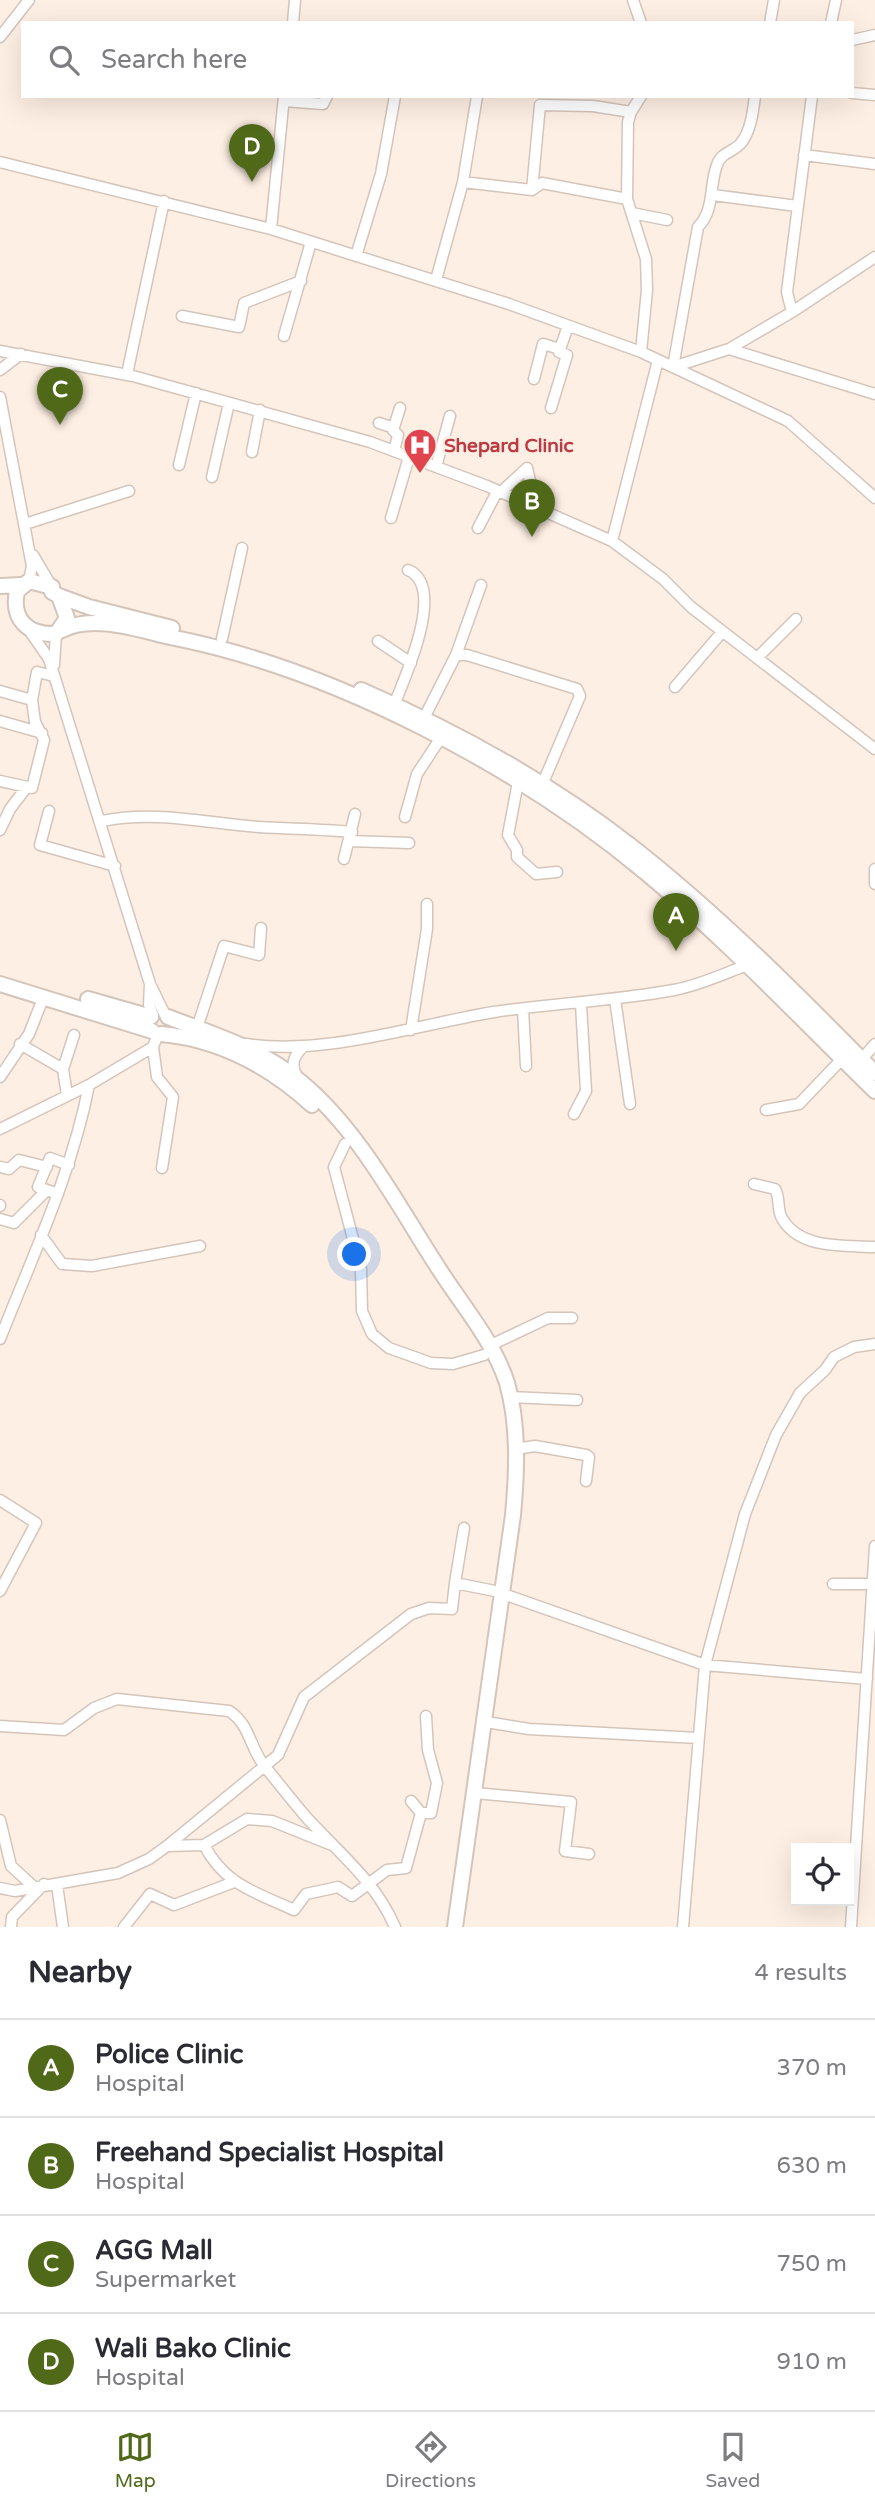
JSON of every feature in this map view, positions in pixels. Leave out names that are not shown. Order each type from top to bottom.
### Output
[{"type":"main road","points":[[24,625],[15,602],[25,583]]},
{"type":"main road","points":[[0,586],[25,583],[55,592],[89,607],[222,639],[320,673],[425,718],[542,785],[631,846],[716,916],[842,1059],[875,1091]]},
{"type":"main road","points":[[55,592],[66,612],[59,632]]},
{"type":"main road","points":[[0,606],[24,625],[59,632],[75,624],[115,626],[225,650],[331,686],[440,739],[518,782],[643,870],[755,963],[875,1073]]},
{"type":"main road","points":[[0,974],[240,1054],[299,1093],[345,1144],[503,1373],[510,1397],[516,1449],[516,1479],[446,1927]]},
{"type":"main road","points":[[0,984],[157,1026],[197,1028],[240,1043],[301,1081],[354,1141],[487,1350],[501,1393],[508,1480],[500,1593],[486,1722],[455,1927]]},
{"type":"street","points":[[0,37],[29,0]]},
{"type":"street","points":[[293,21],[295,0]]},
{"type":"street","points":[[633,0],[640,21]]},
{"type":"street","points":[[771,21],[774,0]]},
{"type":"street","points":[[831,21],[836,0]]},
{"type":"street","points":[[854,40],[875,35]]},
{"type":"street","points":[[854,93],[875,95]]},
{"type":"street","points":[[271,229],[284,99],[323,104],[326,98]]},
{"type":"street","points":[[356,256],[381,174],[395,98]]},
{"type":"street","points":[[436,280],[463,182],[477,98]]},
{"type":"street","points":[[640,98],[631,112],[627,199],[646,259],[647,290],[641,352]]},
{"type":"street","points":[[673,367],[698,227],[713,195],[717,164],[725,152],[740,145],[750,123],[755,98]]},
{"type":"street","points":[[792,312],[787,292],[812,98]]},
{"type":"street","points":[[532,190],[538,147],[534,144],[540,105],[593,106],[631,112]]},
{"type":"street","points":[[804,155],[875,164]]},
{"type":"street","points":[[0,162],[271,229],[436,280],[641,352],[788,421],[875,498]]},
{"type":"street","points":[[463,182],[532,190],[541,183],[627,199]]},
{"type":"street","points":[[713,195],[797,206]]},
{"type":"street","points":[[127,374],[164,201]]},
{"type":"street","points":[[632,213],[667,219]]},
{"type":"street","points":[[284,335],[310,242]]},
{"type":"street","points":[[673,367],[729,349],[792,312],[875,257]]},
{"type":"street","points":[[182,316],[239,327],[244,303],[301,281]]},
{"type":"street","points":[[551,408],[567,355],[559,352],[568,326]]},
{"type":"street","points":[[534,379],[543,344],[560,349]]},
{"type":"street","points":[[729,349],[875,394]]},
{"type":"street","points":[[0,351],[127,374],[260,410],[436,467],[612,541],[663,579],[722,632],[875,749]]},
{"type":"street","points":[[0,370],[21,354]]},
{"type":"street","points":[[612,541],[658,360]]},
{"type":"street","points":[[178,464],[196,393]]},
{"type":"street","points":[[0,403],[32,566],[25,583]]},
{"type":"street","points":[[212,477],[229,403]]},
{"type":"street","points":[[394,428],[400,408]]},
{"type":"street","points":[[252,452],[260,410]]},
{"type":"street","points":[[436,467],[450,416]]},
{"type":"street","points":[[379,423],[394,428],[398,435],[394,452]]},
{"type":"street","points":[[391,518],[409,457]]},
{"type":"street","points":[[478,528],[499,492],[527,468],[536,507]]},
{"type":"street","points":[[24,524],[130,491]]},
{"type":"street","points":[[27,538],[38,566],[55,592]]},
{"type":"street","points":[[222,639],[242,548]]},
{"type":"street","points":[[394,705],[420,635],[424,600],[418,574],[408,570]]},
{"type":"street","points":[[425,718],[456,655],[481,585]]},
{"type":"street","points":[[758,657],[796,619]]},
{"type":"street","points":[[24,625],[49,659],[75,749],[102,821],[150,984],[149,1004],[157,1026],[157,1077],[173,1097],[162,1168]]},
{"type":"street","points":[[54,676],[59,632]]},
{"type":"street","points":[[675,687],[722,632]]},
{"type":"street","points":[[378,641],[411,663]]},
{"type":"street","points":[[456,655],[467,655],[577,689],[580,696],[542,785]]},
{"type":"street","points":[[0,781],[32,788],[43,733],[35,722],[32,700],[37,672],[54,676]]},
{"type":"street","points":[[0,691],[32,700]]},
{"type":"street","points":[[0,721],[43,733]]},
{"type":"street","points":[[405,817],[417,774],[440,739]]},
{"type":"street","points":[[518,782],[508,835],[517,850],[517,857],[536,874],[557,872]]},
{"type":"street","points":[[0,830],[10,809],[26,788]]},
{"type":"street","points":[[49,811],[40,845],[115,866]]},
{"type":"street","points":[[344,859],[355,814]]},
{"type":"street","points":[[102,821],[124,817],[192,817],[409,843]]},
{"type":"street","points":[[875,869],[875,884]]},
{"type":"street","points":[[411,1030],[427,929],[427,904]]},
{"type":"street","points":[[197,1028],[224,946],[259,955],[261,928]]},
{"type":"street","points":[[240,1043],[278,1048],[304,1045],[411,1030],[523,1009],[581,1004],[676,990],[755,963]]},
{"type":"street","points":[[1,1073],[29,1034],[44,996]]},
{"type":"street","points":[[615,999],[630,1104]]},
{"type":"street","points":[[574,1114],[586,1091],[581,1004]]},
{"type":"street","points":[[523,1009],[526,1066]]},
{"type":"street","points":[[0,1129],[89,1084],[157,1026]]},
{"type":"street","points":[[67,1095],[63,1069],[74,1035]]},
{"type":"street","points":[[20,1044],[63,1069]]},
{"type":"street","points":[[862,1059],[875,1044]]},
{"type":"street","points":[[301,1081],[293,1064],[304,1045]]},
{"type":"street","points":[[766,1110],[799,1104],[842,1059]]},
{"type":"street","points":[[0,1339],[69,1165],[89,1084]]},
{"type":"street","points":[[345,1144],[334,1167],[361,1269],[362,1311],[372,1334],[389,1348],[431,1363],[453,1364],[487,1350],[548,1318],[572,1318]]},
{"type":"street","points":[[58,1194],[38,1187],[50,1158],[69,1165]]},
{"type":"street","points":[[0,1167],[9,1169],[19,1160],[47,1167]]},
{"type":"street","points":[[754,1184],[775,1189],[784,1223],[805,1238],[816,1243],[875,1247]]},
{"type":"street","points":[[0,1219],[14,1223],[46,1191]]},
{"type":"street","points":[[41,1235],[62,1264],[92,1266],[200,1246]]},
{"type":"street","points":[[683,1927],[705,1665],[745,1514],[788,1412],[834,1357],[854,1347],[875,1343]]},
{"type":"street","points":[[510,1397],[577,1400]]},
{"type":"street","points":[[516,1449],[535,1446],[586,1455],[589,1457],[586,1481]]},
{"type":"street","points":[[0,1500],[36,1522],[0,1591]]},
{"type":"street","points":[[0,1888],[15,1891],[118,1873],[149,1859],[167,1846],[278,1755],[304,1697],[411,1614],[429,1608],[452,1609],[464,1528]]},
{"type":"street","points":[[851,1927],[875,1546]]},
{"type":"street","points":[[456,1583],[500,1593],[705,1665],[867,1679]]},
{"type":"street","points":[[834,1584],[873,1584]]},
{"type":"street","points":[[0,1726],[64,1730],[94,1708],[117,1699],[229,1711],[242,1719],[258,1759],[308,1819],[339,1848],[369,1883],[386,1906],[395,1927]]},
{"type":"street","points":[[421,1813],[431,1813],[437,1783],[428,1750],[426,1716]]},
{"type":"street","points":[[486,1722],[552,1731],[698,1738]]},
{"type":"street","points":[[475,1793],[571,1802],[565,1851],[589,1854]]},
{"type":"street","points":[[411,1801],[421,1813]]},
{"type":"street","points":[[204,1845],[216,1867],[234,1882],[294,1910],[306,1894],[338,1887],[352,1896],[387,1870],[406,1868],[421,1813]]},
{"type":"street","points":[[167,1846],[204,1845],[247,1819],[272,1821],[339,1848]]},
{"type":"street","points":[[0,1820],[11,1866],[39,1885]]},
{"type":"street","points":[[124,1927],[150,1894],[174,1905],[234,1882]]},
{"type":"street","points":[[11,1927],[12,1917],[39,1885]]},
{"type":"street","points":[[57,1885],[63,1927]]},
{"type":"place","name":"Wali Bako Clinic","points":[[252,182]]},
{"type":"place","name":"AGG Mall","points":[[60,425]]},
{"type":"place","name":"Shepard Clinic","points":[[420,475]]},
{"type":"place","name":"Freehand Specialist Hospital","points":[[532,537]]},
{"type":"place","name":"Police Clinic","points":[[676,951]]}]
